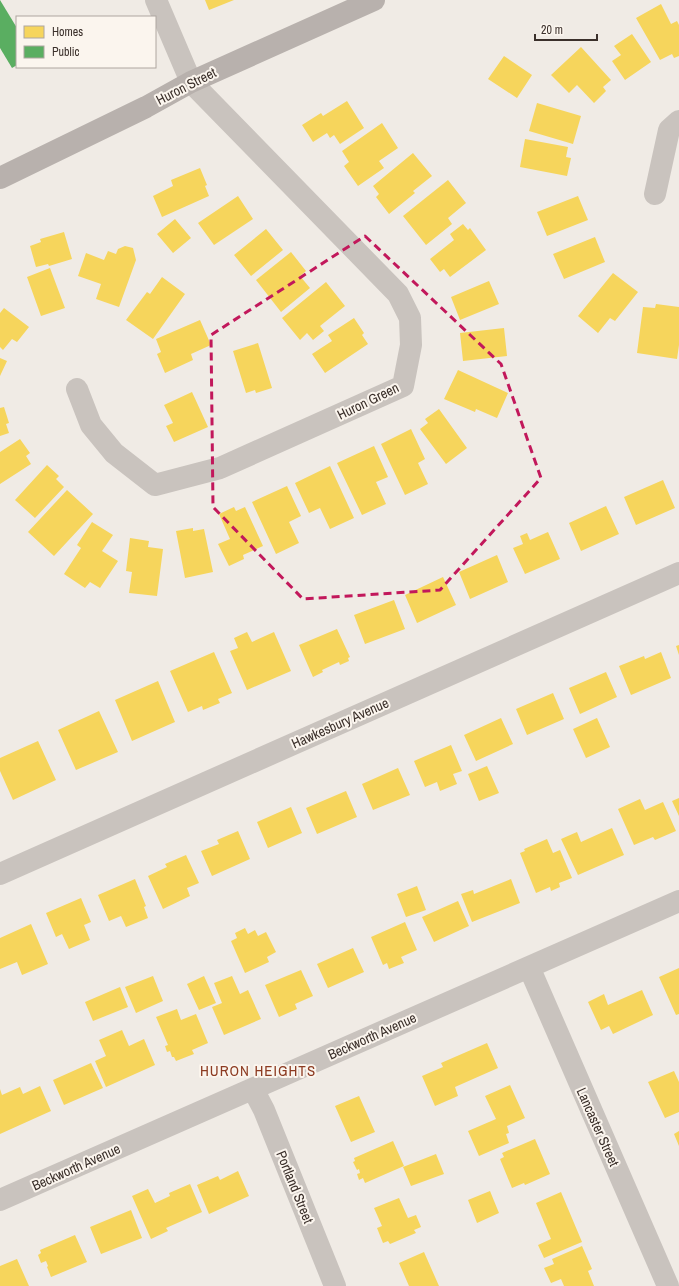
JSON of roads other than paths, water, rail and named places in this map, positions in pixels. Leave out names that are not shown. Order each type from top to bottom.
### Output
[{"type":"main road","name":"Huron Street","points":[[0,178],[146,107],[191,82],[374,0]]},
{"type":"street","points":[[156,0],[191,82]]},
{"type":"street","name":"Huron Green","points":[[78,389],[91,425],[114,453],[155,485],[220,468],[403,386],[411,345],[410,318],[398,294],[191,82]]},
{"type":"street","points":[[655,194],[669,130],[679,122]]},
{"type":"street","name":"Hawkesbury Avenue","points":[[0,874],[679,572]]},
{"type":"street","name":"Beckworth Avenue","points":[[0,1200],[679,901]]},
{"type":"street","name":"Lancaster Street","points":[[529,967],[668,1286]]},
{"type":"street","name":"Portland Street","points":[[253,1089],[264,1110],[334,1286]]},
{"type":"district","name":"HURON HEIGHTS","points":[[258,1070]]}]
